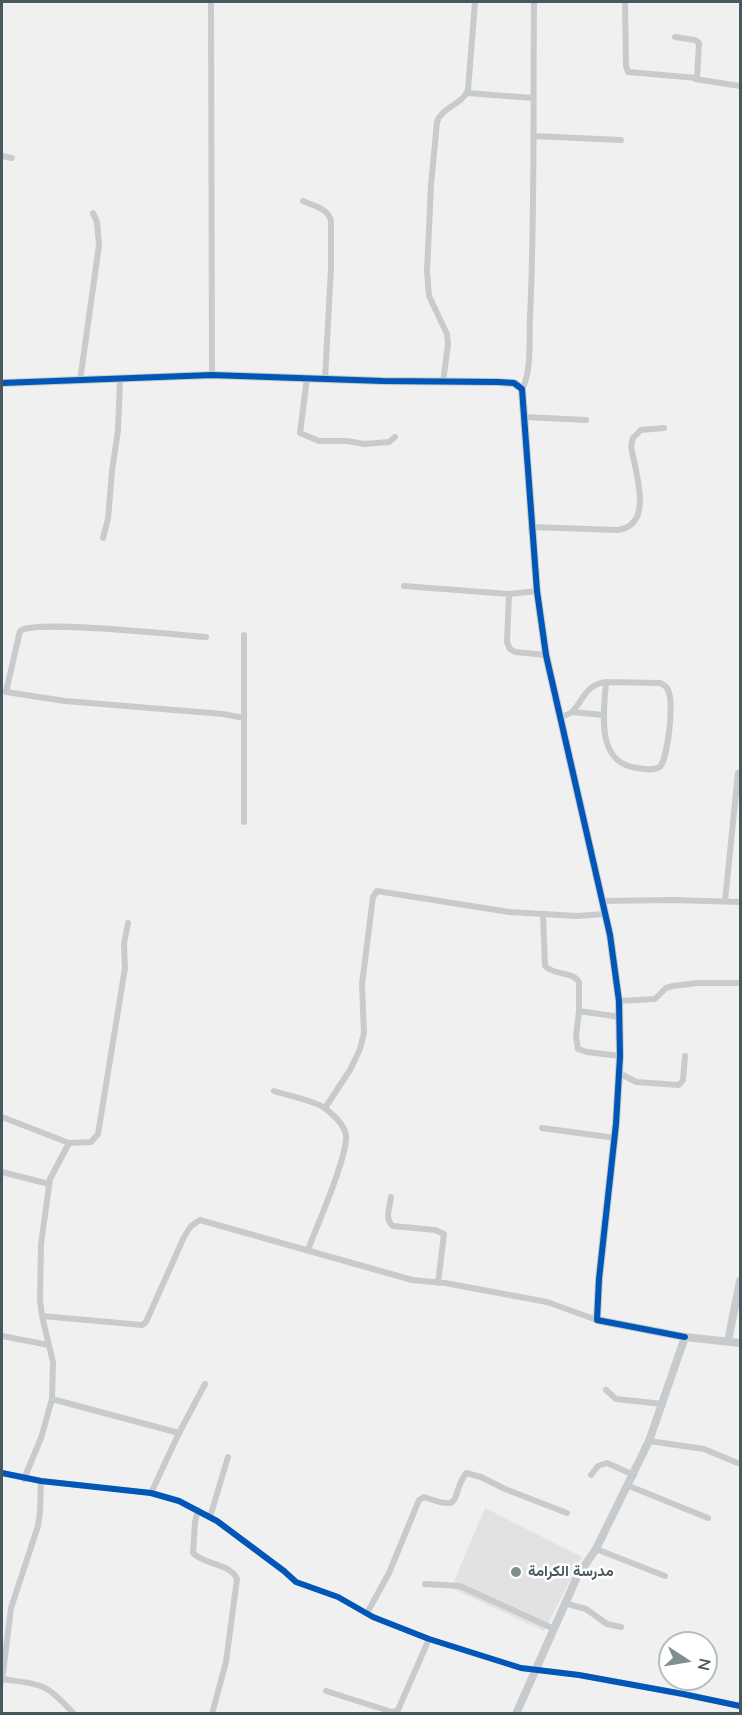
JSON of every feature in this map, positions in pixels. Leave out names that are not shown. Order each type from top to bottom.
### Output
[{"type":"street","points":[[211,2],[212,375]]},
{"type":"street","points":[[443,382],[448,344],[447,334],[429,296],[431,185],[439,116],[467,93],[475,2]]},
{"type":"street","points":[[534,2],[531,289],[528,367],[522,389],[531,527],[546,655],[605,914],[620,1017],[615,1138],[598,1279],[597,1320]]},
{"type":"street","points":[[624,2],[626,70],[741,86]]},
{"type":"street","points":[[675,37],[695,40],[699,43],[698,75],[694,79]]},
{"type":"street","points":[[467,93],[533,98]]},
{"type":"street","points":[[533,135],[621,140]]},
{"type":"street","points":[[2,156],[12,158]]},
{"type":"street","points":[[303,201],[324,210],[331,222],[332,268],[325,379]]},
{"type":"street","points":[[80,381],[99,245],[97,222],[93,213]]},
{"type":"street","points":[[2,383],[212,375],[509,382],[519,385],[522,389]]},
{"type":"street","points":[[307,378],[300,433],[319,441],[347,441],[364,444],[389,442],[395,437]]},
{"type":"street","points":[[104,538],[110,509],[112,471],[118,430],[120,379]]},
{"type":"street","points":[[525,417],[586,420]]},
{"type":"street","points":[[531,527],[618,530],[628,527],[638,516],[640,506],[632,446],[633,438],[641,430],[664,428]]},
{"type":"street","points":[[404,586],[508,594],[537,591]]},
{"type":"street","points":[[508,594],[507,642],[510,649],[522,653],[546,655]]},
{"type":"street","points":[[206,637],[27,627],[20,631],[4,694],[213,713],[244,718]]},
{"type":"street","points":[[244,635],[244,822]]},
{"type":"street","points":[[572,712],[591,686],[606,682],[660,683],[669,690],[668,742],[664,762],[660,767],[655,770],[631,768],[617,760],[606,741],[604,715],[606,682]]},
{"type":"street","points":[[560,717],[572,712],[604,715]]},
{"type":"street","points":[[725,902],[738,773]]},
{"type":"street","points":[[325,1108],[350,1070],[360,1049],[364,1033],[363,984],[373,897],[377,891],[465,906],[543,914],[577,916],[605,914]]},
{"type":"street","points":[[602,901],[741,902]]},
{"type":"street","points":[[543,914],[545,966],[552,971],[578,978],[579,1011],[576,1037],[578,1049],[620,1056]]},
{"type":"street","points":[[2,1117],[69,1143],[92,1142],[98,1134],[124,968],[124,944],[128,923]]},
{"type":"street","points":[[619,1000],[656,999],[666,988],[683,985],[741,983]]},
{"type":"street","points":[[579,1011],[620,1017]]},
{"type":"street","points":[[619,1073],[636,1082],[679,1085],[683,1080],[685,1056]]},
{"type":"street","points":[[274,1091],[325,1108],[343,1128],[346,1136],[333,1183],[308,1250]]},
{"type":"street","points":[[542,1128],[615,1138]]},
{"type":"street","points":[[24,1479],[41,1438],[52,1399],[54,1373],[42,1316],[40,1269],[49,1184],[52,1173],[69,1143]]},
{"type":"street","points":[[2,1172],[49,1184]]},
{"type":"street","points":[[391,1197],[389,1224],[435,1230],[444,1234],[438,1283]]},
{"type":"street","points":[[42,1316],[142,1325],[146,1322],[184,1237],[191,1226],[197,1221],[203,1221],[412,1280],[547,1302],[597,1320],[685,1337],[741,1343]]},
{"type":"street","points":[[728,1341],[741,1281]]},
{"type":"street","points":[[2,1336],[49,1345]]},
{"type":"street","points":[[516,1713],[564,1603],[577,1577],[596,1549],[634,1475],[663,1404],[685,1337]]},
{"type":"street","points":[[152,1493],[179,1433],[205,1384]]},
{"type":"street","points":[[606,1390],[616,1399],[663,1404]]},
{"type":"street","points":[[52,1399],[179,1433]]},
{"type":"street","points":[[649,1441],[704,1449],[741,1464]]},
{"type":"street","points":[[210,1517],[228,1457]]},
{"type":"street","points":[[591,1474],[598,1466],[607,1463],[634,1475]]},
{"type":"street","points":[[2,1473],[24,1479],[152,1493],[179,1501],[210,1517],[296,1582],[338,1597],[367,1613],[429,1639],[534,1670],[579,1675],[741,1706]]},
{"type":"street","points":[[367,1613],[389,1573],[419,1500],[424,1497],[443,1504],[450,1504],[455,1501],[466,1473],[479,1476],[505,1489],[567,1513]]},
{"type":"street","points":[[40,1481],[38,1526],[11,1608],[2,1680],[39,1684],[46,1687],[57,1694],[74,1713]]},
{"type":"street","points":[[628,1486],[708,1518]]},
{"type":"street","points":[[198,1510],[193,1553],[231,1571],[237,1579],[226,1662],[213,1702],[212,1713]]},
{"type":"street","points":[[596,1549],[665,1576]]},
{"type":"street","points":[[425,1584],[460,1586],[552,1628]]},
{"type":"street","points":[[564,1603],[586,1609],[608,1624],[621,1627]]},
{"type":"street","points":[[326,1691],[396,1712],[429,1639]]},
{"type":"shaded area","name":"مدرسة الكرامة","points":[[485,1508],[582,1557],[544,1631],[451,1588]]},
{"type":"cycle path","points":[[2,383],[212,375],[383,381],[498,382],[514,383],[522,389],[537,591],[546,655],[610,935],[619,1001],[620,1056],[616,1124],[599,1279],[597,1320],[685,1337]]},
{"type":"cycle path","points":[[2,1473],[41,1481],[151,1493],[179,1501],[217,1521],[296,1582],[338,1597],[373,1617],[429,1639],[521,1668],[579,1675],[740,1706]]},
{"type":"place","name":"مدرسة الكرامة","points":[[516,1572]]}]
